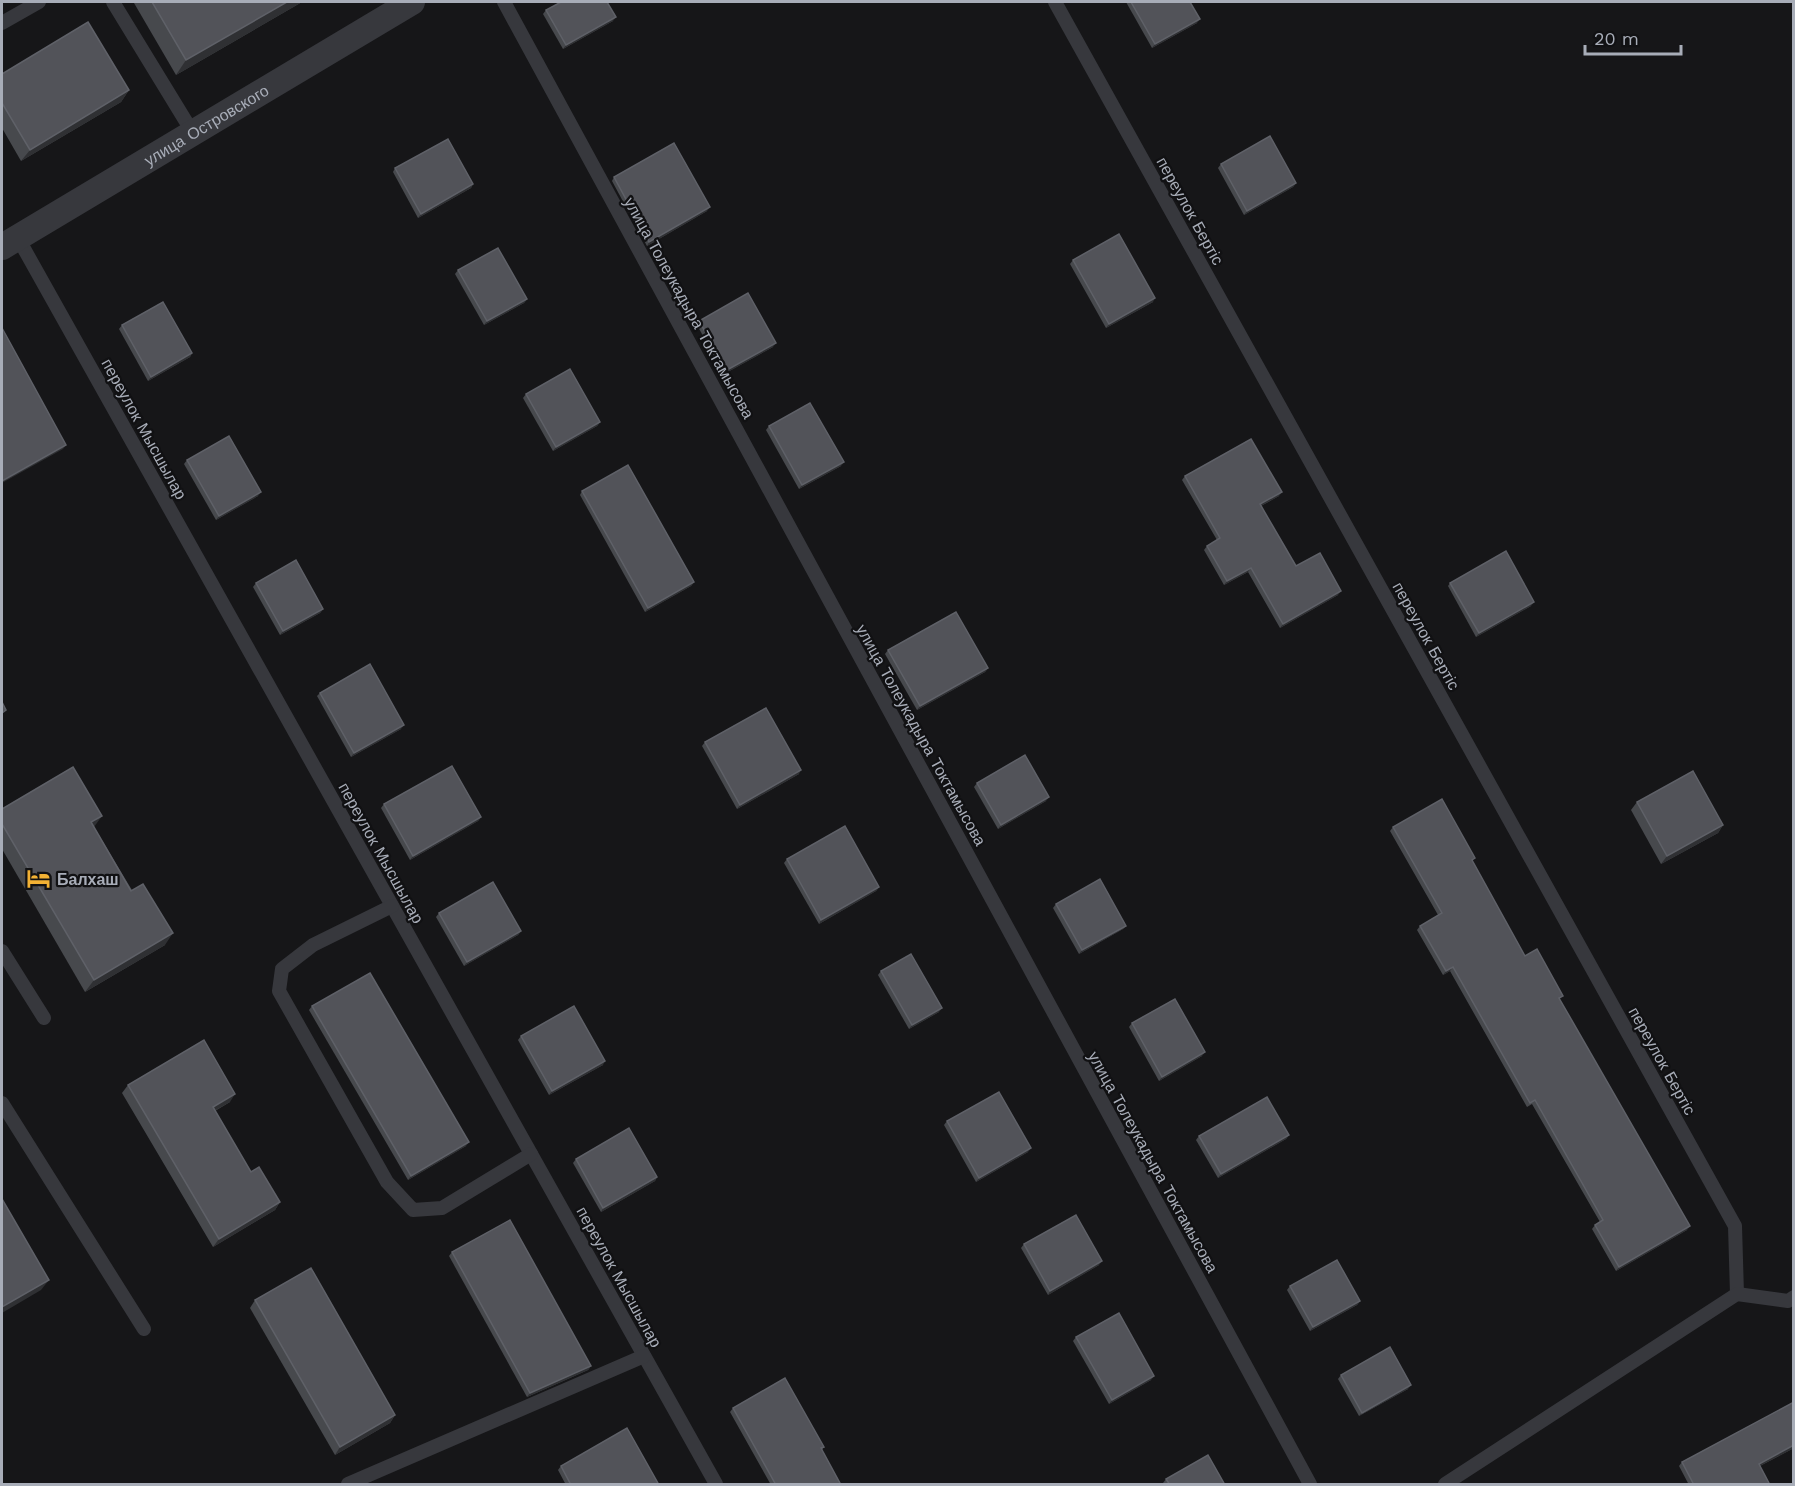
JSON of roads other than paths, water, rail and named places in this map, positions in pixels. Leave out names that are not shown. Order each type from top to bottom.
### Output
[{"type":"street","name":"улица Островского","points":[[10,243],[412,2]]},
{"type":"lane","points":[[2,23],[39,2]]},
{"type":"lane","points":[[113,2],[193,133]]},
{"type":"lane","name":"улица Толеукадыра Токтамысова","points":[[504,2],[1310,1485]]},
{"type":"lane","name":"переулок Бертіс","points":[[1056,2],[1735,1226],[1737,1294]]},
{"type":"lane","name":"переулок Мысшылар","points":[[10,243],[392,906],[716,1485]]},
{"type":"lane","points":[[392,906],[313,945],[282,969],[279,991],[387,1182],[413,1210],[442,1208],[531,1154]]},
{"type":"lane","points":[[2,951],[44,1018]]},
{"type":"lane","points":[[2,1103],[144,1329]]},
{"type":"lane","points":[[1445,1485],[1737,1294],[1788,1300],[1794,1297]]},
{"type":"lane","points":[[348,1485],[644,1356]]},
{"type":"place","name":"Балхаш","points":[[39,879]]}]
